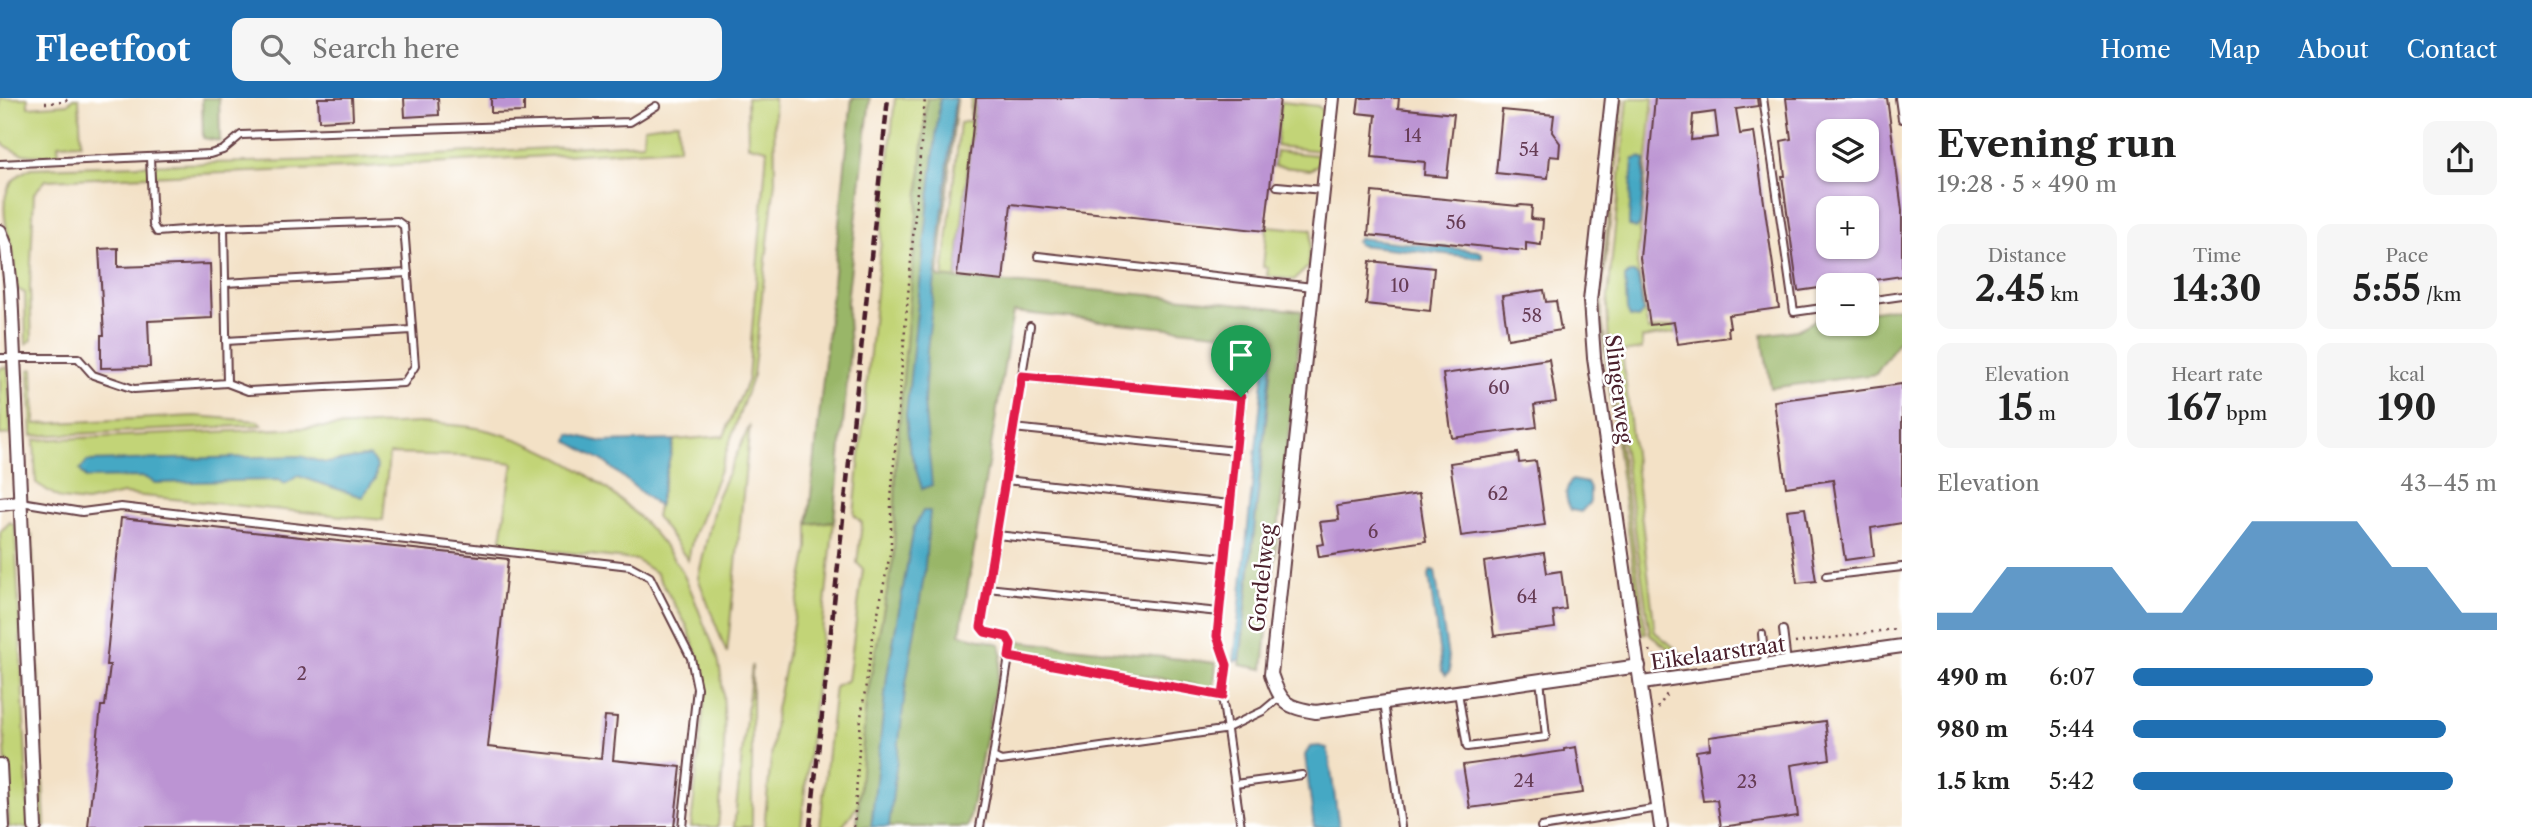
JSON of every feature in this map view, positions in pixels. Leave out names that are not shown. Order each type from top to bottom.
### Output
[{"type":"street","name":"Gordelweg","points":[[1281,696],[1271,674],[1333,98]]},
{"type":"street","name":"Slingerweg","points":[[1612,98],[1590,301],[1594,358],[1642,683]]},
{"type":"street","points":[[0,231],[6,249],[14,358],[34,827]]},
{"type":"street","points":[[0,504],[20,502]]},
{"type":"street","name":"Eikelaarstraat","points":[[1661,827],[1642,683],[1902,646]]},
{"type":"street","points":[[1281,696],[1292,708],[1316,712],[1639,666]]},
{"type":"street","points":[[0,765],[3,827]]},
{"type":"lane","points":[[1763,98],[1794,312],[1816,309]]},
{"type":"lane","points":[[1899,98],[1902,119]]},
{"type":"lane","points":[[0,164],[210,154],[223,150],[241,135],[631,122],[656,106]]},
{"type":"lane","points":[[0,358],[78,358],[93,375],[134,389],[227,383],[248,391],[404,383],[415,366],[404,226],[397,221],[157,232],[153,225],[150,157]]},
{"type":"lane","points":[[1277,186],[1323,190]]},
{"type":"lane","points":[[224,227],[227,383]]},
{"type":"lane","points":[[1038,256],[1312,287]]},
{"type":"lane","points":[[225,283],[408,273]]},
{"type":"lane","points":[[1879,299],[1902,296]]},
{"type":"lane","points":[[980,827],[1011,644],[1007,637],[985,632],[981,627],[1030,326]]},
{"type":"lane","points":[[226,341],[412,330]]},
{"type":"lane","points":[[1241,827],[1223,696],[1227,665],[1217,636],[1247,352]]},
{"type":"lane","points":[[1022,376],[1241,397]]},
{"type":"lane","points":[[1013,428],[1236,451]]},
{"type":"lane","points":[[1005,480],[1230,504]]},
{"type":"lane","points":[[20,502],[82,512],[121,507],[629,566],[650,577],[691,658],[697,688],[682,827]]},
{"type":"lane","points":[[996,535],[1225,558]]},
{"type":"lane","points":[[1826,576],[1902,567]]},
{"type":"lane","points":[[987,588],[1219,612]]},
{"type":"lane","points":[[1783,630],[1787,663]]},
{"type":"lane","points":[[1762,634],[1765,666]]},
{"type":"lane","points":[[1009,657],[1223,696]]},
{"type":"lane","points":[[1458,691],[1467,747],[1546,737],[1541,679]]},
{"type":"lane","points":[[993,757],[1001,761],[1227,729],[1263,711],[1281,696]]},
{"type":"lane","points":[[1384,702],[1401,827]]},
{"type":"lane","points":[[1235,784],[1302,775]]},
{"type":"lane","points":[[1541,827],[1659,808]]},
{"type":"path","points":[[46,103],[65,102],[69,98]]},
{"type":"path","points":[[854,827],[861,717],[873,637],[891,549],[891,500],[925,98]]},
{"type":"path","points":[[1656,717],[1658,706],[1665,695],[1675,691]]},
{"type":"green space","points":[[0,98],[28,98],[28,107],[68,104],[73,98],[79,98],[81,143],[58,144],[59,155],[28,155],[14,151],[0,141]]},
{"type":"green space","points":[[202,98],[219,98],[220,141],[203,138]]},
{"type":"green space","points":[[747,98],[774,98],[775,181],[753,375],[693,537],[688,560],[656,516],[674,440],[724,436],[748,379],[767,149],[748,145]]},
{"type":"green space","points":[[852,98],[870,98],[847,302],[850,349],[834,521],[808,524]]},
{"type":"green space","points":[[895,98],[927,98],[896,462],[894,556],[866,701],[859,804],[842,827],[820,827],[835,686],[848,680],[863,569],[857,563],[862,523],[854,515]]},
{"type":"green space","points":[[927,98],[957,98],[938,277],[1197,299],[1302,311],[1263,669],[1240,665],[1275,339],[1013,312],[960,634],[1000,644],[1002,654],[968,827],[857,827],[866,701],[894,556],[896,462]]},
{"type":"green space","points":[[971,98],[975,98],[956,279],[943,278],[960,123],[970,121]]},
{"type":"green space","points":[[1621,98],[1624,98],[1602,295],[1602,319],[1646,633],[1642,634],[1600,317],[1600,298]]},
{"type":"green space","points":[[1628,98],[1653,98],[1637,263],[1648,330],[1685,324],[1686,331],[1642,338],[1642,349],[1622,352],[1655,632],[1682,654],[1672,651],[1650,635],[1609,347],[1607,307]]},
{"type":"green space","points":[[1281,102],[1318,106],[1322,110],[1322,114],[1325,114],[1320,151],[1276,146]]},
{"type":"green space","points":[[678,122],[679,148],[349,168],[46,180],[34,193],[30,287],[32,340],[26,344],[25,293],[15,288],[13,256],[4,208],[8,188],[21,173],[32,168],[324,160],[643,143],[644,127]]},
{"type":"green space","points":[[1276,151],[1317,155],[1318,165],[1310,170],[1274,166]]},
{"type":"green space","points":[[1267,226],[1312,230],[1308,267],[1294,280],[1267,276],[1268,268],[1263,267]]},
{"type":"green space","points":[[1900,307],[1902,336],[1876,374],[1771,388],[1762,335],[1797,330],[1816,320],[1816,336],[1879,336],[1879,310]]},
{"type":"green space","points":[[8,367],[11,434],[0,435],[0,368]]},
{"type":"green space","points":[[33,369],[35,424],[195,416],[258,421],[262,425],[32,436],[29,370]]},
{"type":"green space","points":[[419,423],[482,429],[511,437],[567,462],[617,497],[640,518],[678,565],[719,663],[724,725],[718,827],[691,827],[704,703],[704,675],[687,626],[656,573],[636,560],[500,545],[513,463],[464,456],[389,454],[383,520],[123,494],[86,502],[61,499],[36,483],[34,440]]},
{"type":"green space","points":[[750,425],[727,654],[698,578],[716,499]]},
{"type":"green space","points":[[834,521],[801,827],[764,827],[776,710],[808,549],[808,524]]},
{"type":"green space","points":[[10,522],[15,526],[29,827],[9,827],[0,648],[0,532]]},
{"type":"green space","points":[[32,534],[45,827],[41,827],[39,818],[28,555]]},
{"type":"green space","points":[[1017,641],[1216,663],[1214,689],[1016,650]]},
{"type":"green space","points":[[752,665],[752,827],[734,827]]},
{"type":"water","points":[[940,98],[955,98],[927,350],[924,402],[932,485],[922,489],[909,446],[906,415]]},
{"type":"water","points":[[1639,157],[1645,160],[1640,224],[1636,229],[1629,226],[1629,219],[1633,160]]},
{"type":"water","points":[[1359,238],[1478,251],[1482,253],[1482,258],[1359,245],[1356,242]]},
{"type":"water","points":[[1629,273],[1638,277],[1643,312],[1638,318],[1630,317],[1627,310],[1625,277]]},
{"type":"water","points":[[1266,351],[1273,351],[1240,660],[1234,661]]},
{"type":"water","points":[[570,434],[602,442],[674,440],[658,506],[603,461],[568,441]]},
{"type":"water","points":[[300,456],[326,463],[369,456],[377,466],[375,479],[362,497],[298,476],[285,484],[279,480],[155,483],[144,477],[86,478],[80,470],[87,461]]},
{"type":"water","points":[[1572,480],[1587,483],[1590,489],[1590,502],[1581,512],[1571,510],[1568,502],[1566,494]]},
{"type":"water","points":[[923,511],[930,511],[924,576],[906,683],[889,827],[871,827],[887,676],[914,527]]},
{"type":"water","points":[[1431,570],[1435,571],[1450,671],[1446,675],[1442,671],[1429,575]]},
{"type":"water","points":[[1310,747],[1327,748],[1329,756],[1339,827],[1314,827],[1305,755]]},
{"type":"building","points":[[318,98],[352,98],[353,119],[319,121]]},
{"type":"building","points":[[404,98],[438,98],[439,115],[405,117]]},
{"type":"building","points":[[491,98],[524,98],[524,112],[491,113]]},
{"type":"building","points":[[976,98],[1280,98],[1265,231],[1011,204],[1003,281],[957,276]]},
{"type":"building","points":[[1359,98],[1399,98],[1398,108],[1454,114],[1447,177],[1424,175],[1425,162],[1372,157],[1376,115],[1357,113]]},
{"type":"building","points":[[1655,98],[1757,98],[1758,106],[1736,109],[1740,134],[1754,132],[1779,308],[1728,315],[1729,337],[1678,344],[1674,322],[1650,325],[1640,258]],"holes":[[[1715,112],[1718,137],[1691,140],[1693,115]]]},
{"type":"building","points":[[1786,98],[1887,98],[1902,210],[1902,276],[1879,279],[1879,273],[1816,273],[1816,288],[1798,291],[1782,176],[1785,176],[1781,141],[1791,139]]},
{"type":"building","points":[[1502,110],[1554,115],[1552,132],[1560,143],[1559,157],[1550,156],[1548,178],[1496,173]]},
{"type":"building","points":[[1372,192],[1532,206],[1531,219],[1543,220],[1541,245],[1526,243],[1526,251],[1368,235]]},
{"type":"building","points":[[118,248],[118,267],[210,264],[212,318],[148,321],[150,367],[101,368],[101,335],[104,335],[99,249]]},
{"type":"building","points":[[1370,261],[1434,268],[1430,311],[1366,304]]},
{"type":"building","points":[[1544,290],[1546,302],[1556,301],[1561,330],[1508,339],[1502,296]]},
{"type":"building","points":[[1549,359],[1556,402],[1534,405],[1537,427],[1452,438],[1443,374]]},
{"type":"building","points":[[1902,384],[1902,523],[1871,528],[1874,556],[1845,560],[1833,480],[1786,487],[1774,401]]},
{"type":"building","points":[[1518,453],[1519,463],[1536,461],[1545,525],[1461,536],[1450,463]]},
{"type":"building","points":[[1419,494],[1426,541],[1319,557],[1317,545],[1324,544],[1320,522],[1339,520],[1337,506]]},
{"type":"building","points":[[1805,508],[1816,581],[1797,583],[1787,510]]},
{"type":"building","points":[[121,518],[508,559],[488,747],[601,759],[605,716],[617,717],[613,760],[681,767],[674,827],[88,827],[101,706],[105,706],[110,665],[106,665]]},
{"type":"building","points":[[1544,553],[1547,573],[1561,571],[1566,609],[1553,611],[1555,628],[1494,636],[1484,562]]},
{"type":"building","points":[[1825,721],[1830,759],[1791,765],[1798,816],[1721,827],[1717,800],[1703,801],[1696,751],[1710,749],[1709,737]]},
{"type":"building","points":[[1576,747],[1583,793],[1470,808],[1463,765]]},
{"type":"railway","points":[[810,827],[888,98]]},
{"type":"route","points":[[1022,376],[1241,397],[1217,636],[1227,665],[1223,696],[1009,657],[1011,644],[1007,637],[985,632],[981,627],[1022,376]]}]
